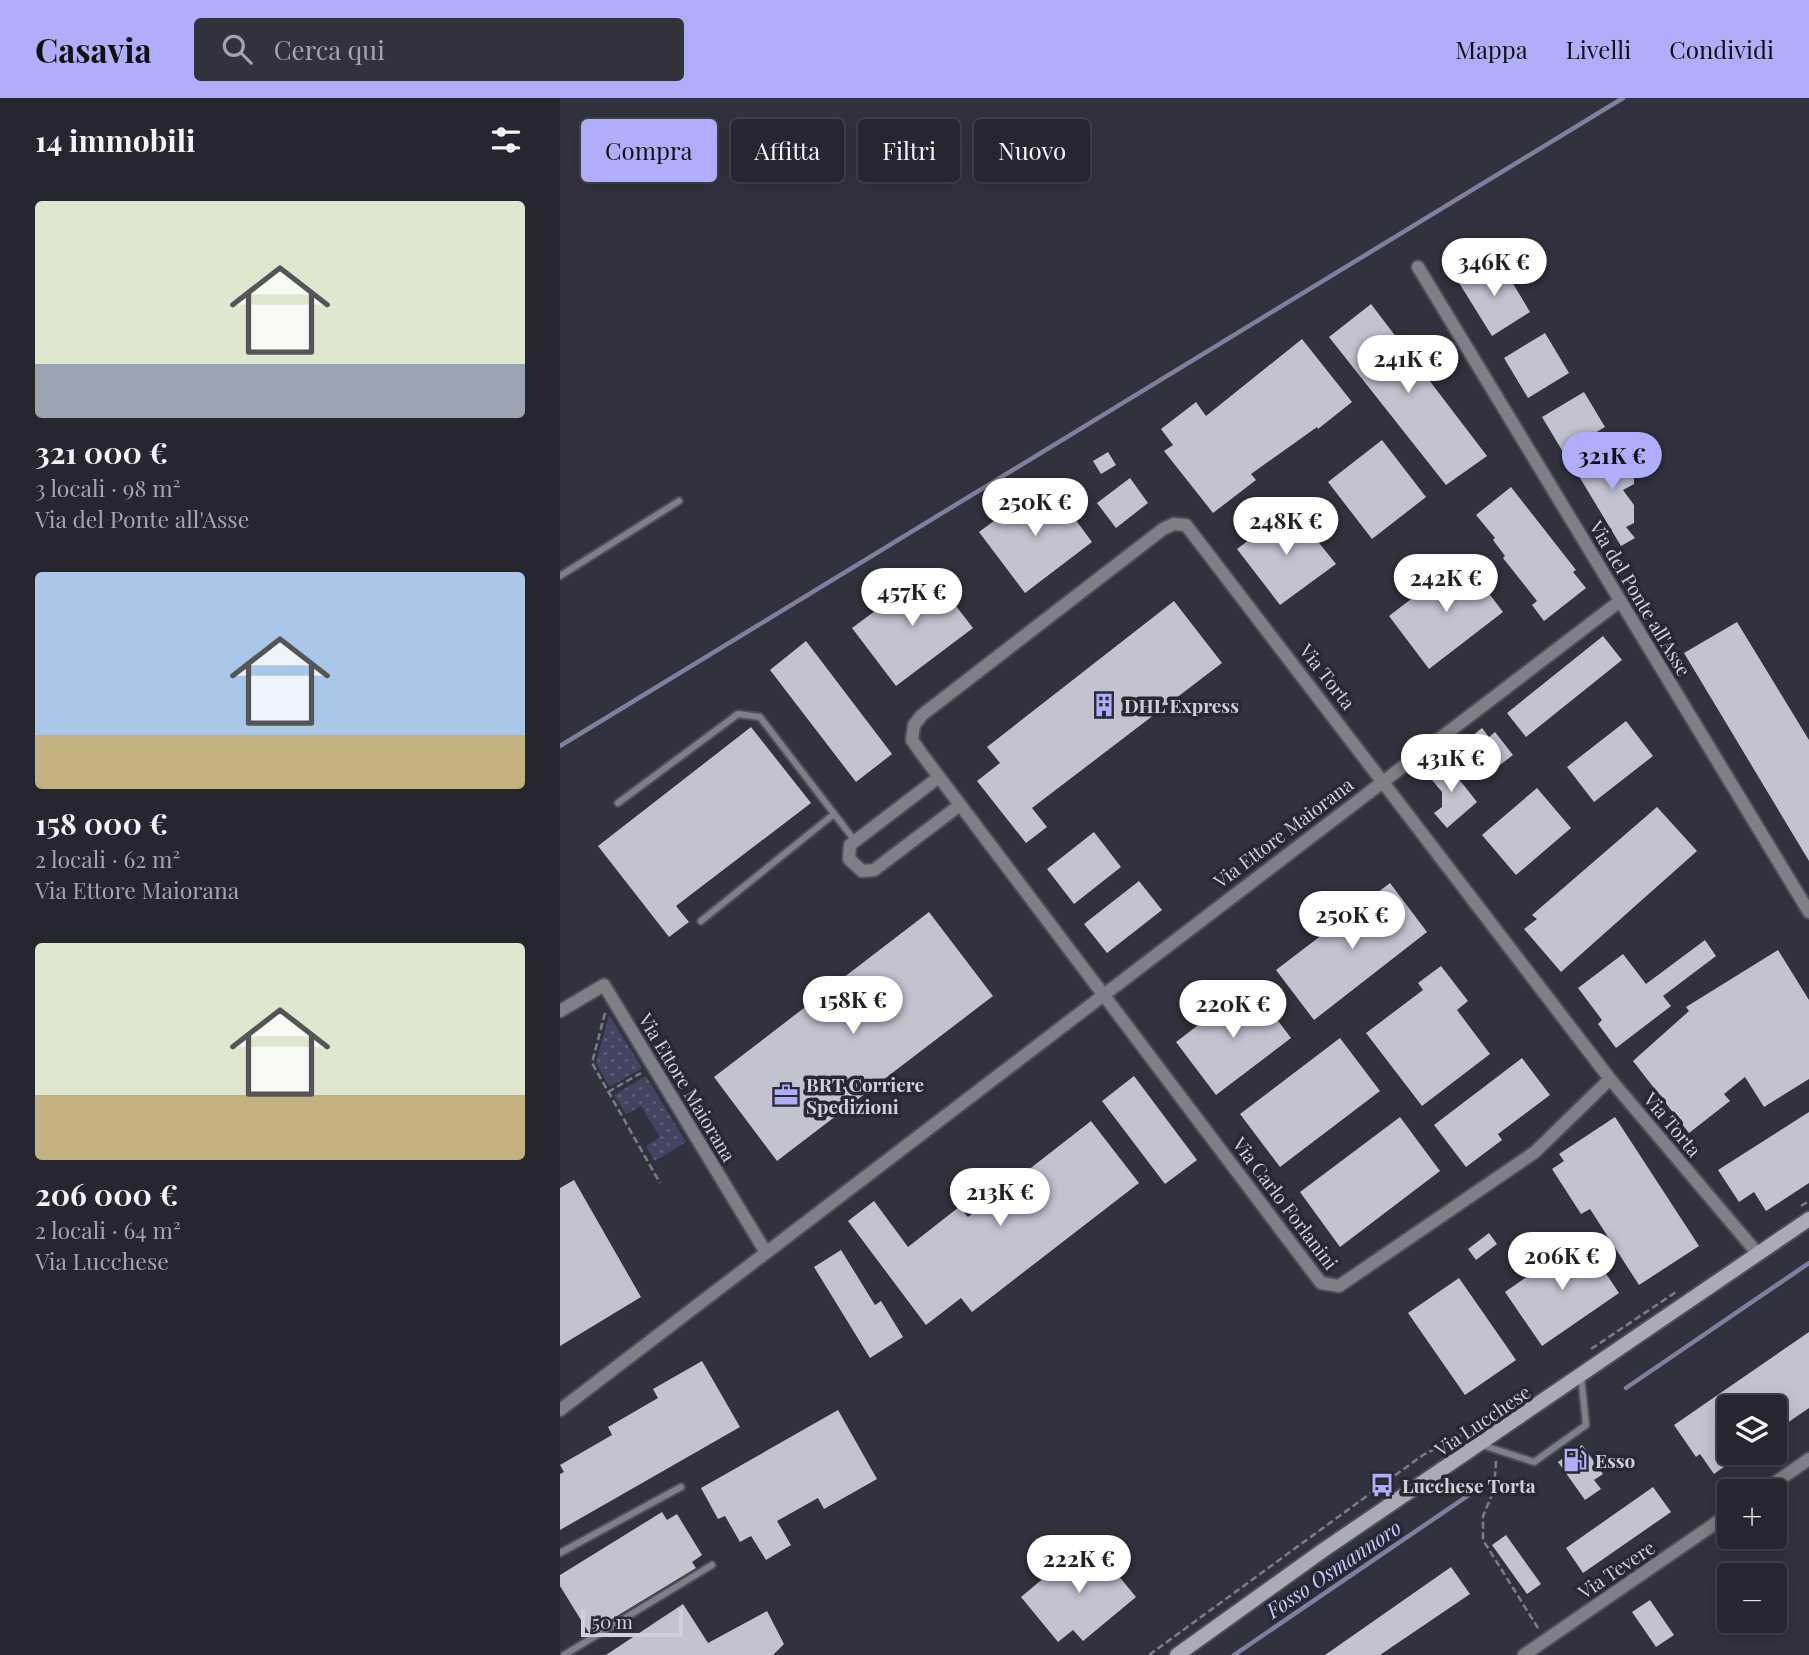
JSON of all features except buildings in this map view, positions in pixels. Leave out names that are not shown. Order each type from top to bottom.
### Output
[{"type":"main road","name":"Via Lucchese","points":[[1177,1655],[1809,1219]]},
{"type":"street","name":"Via del Ponte all'Asse","points":[[1418,267],[1809,912]]},
{"type":"street","name":"Via Torta","points":[[939,777],[912,740],[912,730],[922,715],[1163,528],[1181,523],[1191,529],[1208,551],[1610,1079],[1758,1254]]},
{"type":"street","name":"Via Ettore Maiorana","points":[[560,1410],[1383,779],[1620,601]]},
{"type":"street","points":[[960,805],[874,870],[862,871],[849,859],[850,845],[939,777],[1105,993]]},
{"type":"street","points":[[560,1011],[604,985],[609,994]]},
{"type":"street","name":"Via Carlo Forlanini","points":[[1105,993],[1321,1283],[1330,1287],[1339,1286],[1535,1152],[1610,1079]]},
{"type":"street","name":"Via Ettore Maiorana","points":[[609,994],[765,1251]]},
{"type":"street","points":[[1780,1479],[1809,1459]]},
{"type":"street","name":"Via Tevere","points":[[1524,1655],[1717,1522]]},
{"type":"lane","points":[[560,576],[679,501]]},
{"type":"lane","points":[[618,803],[738,714],[760,716],[855,841]]},
{"type":"lane","points":[[701,921],[834,814]]},
{"type":"lane","points":[[1480,1444],[1534,1462],[1586,1426],[1581,1376]]},
{"type":"lane","points":[[560,1553],[681,1487]]},
{"type":"lane","points":[[564,1655],[712,1565]]},
{"type":"path","points":[[609,994],[592,1063],[660,1183]]},
{"type":"path","points":[[608,1092],[653,1066]]},
{"type":"path","points":[[1587,1352],[1684,1286]]},
{"type":"path","points":[[1149,1655],[1423,1455],[1481,1425]]},
{"type":"path","points":[[1497,1450],[1494,1490],[1483,1516],[1483,1540],[1546,1640]]},
{"type":"shaded area","points":[[609,1015],[642,1068],[610,1087],[596,1063]]},
{"type":"shaded area","points":[[646,1076],[686,1142],[655,1161],[646,1146],[660,1137],[641,1106],[626,1114],[614,1095]]},
{"type":"waterway","points":[[560,746],[1623,98]]},
{"type":"waterway","name":"Fosso Osmannoro","points":[[1626,1388],[1809,1263]]},
{"type":"waterway","name":"Fosso Osmannoro","points":[[1234,1655],[1485,1484]]},
{"type":"place","name":"DHL Express","points":[[1104,705]]},
{"type":"place","name":"BRT Corriere Spedizioni","points":[[786,1095]]},
{"type":"place","name":"Esso","points":[[1575,1460]]},
{"type":"place","name":"Lucchese Torta","points":[[1382,1485]]}]
